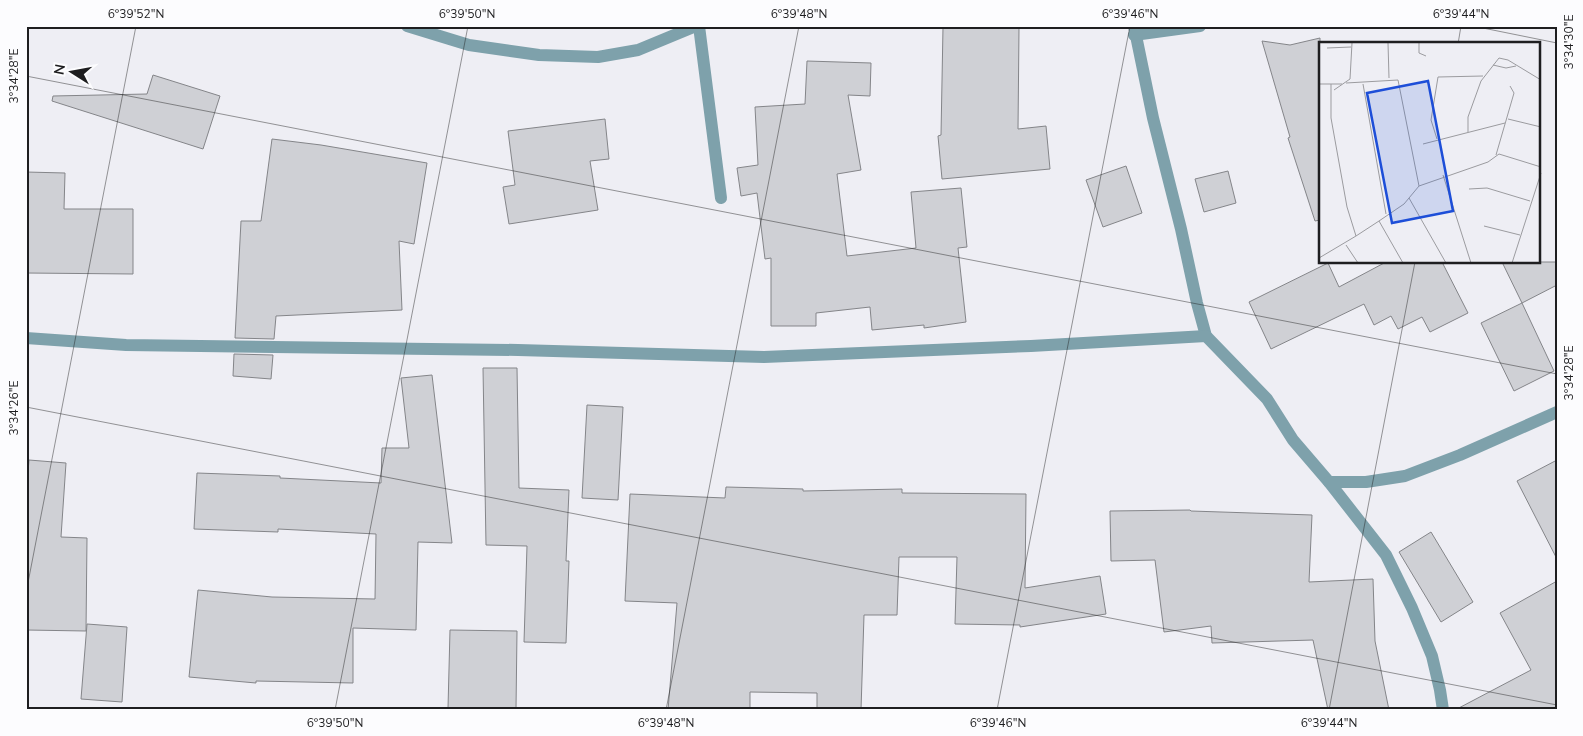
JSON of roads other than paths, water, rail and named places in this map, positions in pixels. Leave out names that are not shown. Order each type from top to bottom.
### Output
[{"type":"street","points":[[407,26],[470,45],[539,54],[598,56],[638,50],[698,26],[720,198]]},
{"type":"street","points":[[1200,26],[1134,31],[1206,336],[1267,399],[1293,440],[1329,482],[1386,555],[1412,608],[1432,656],[1440,690],[1442,710]]},
{"type":"street","points":[[26,338],[126,345],[518,350],[764,357],[1206,336]]},
{"type":"street","points":[[1329,482],[1366,482],[1405,476],[1460,455],[1557,412]]}]
